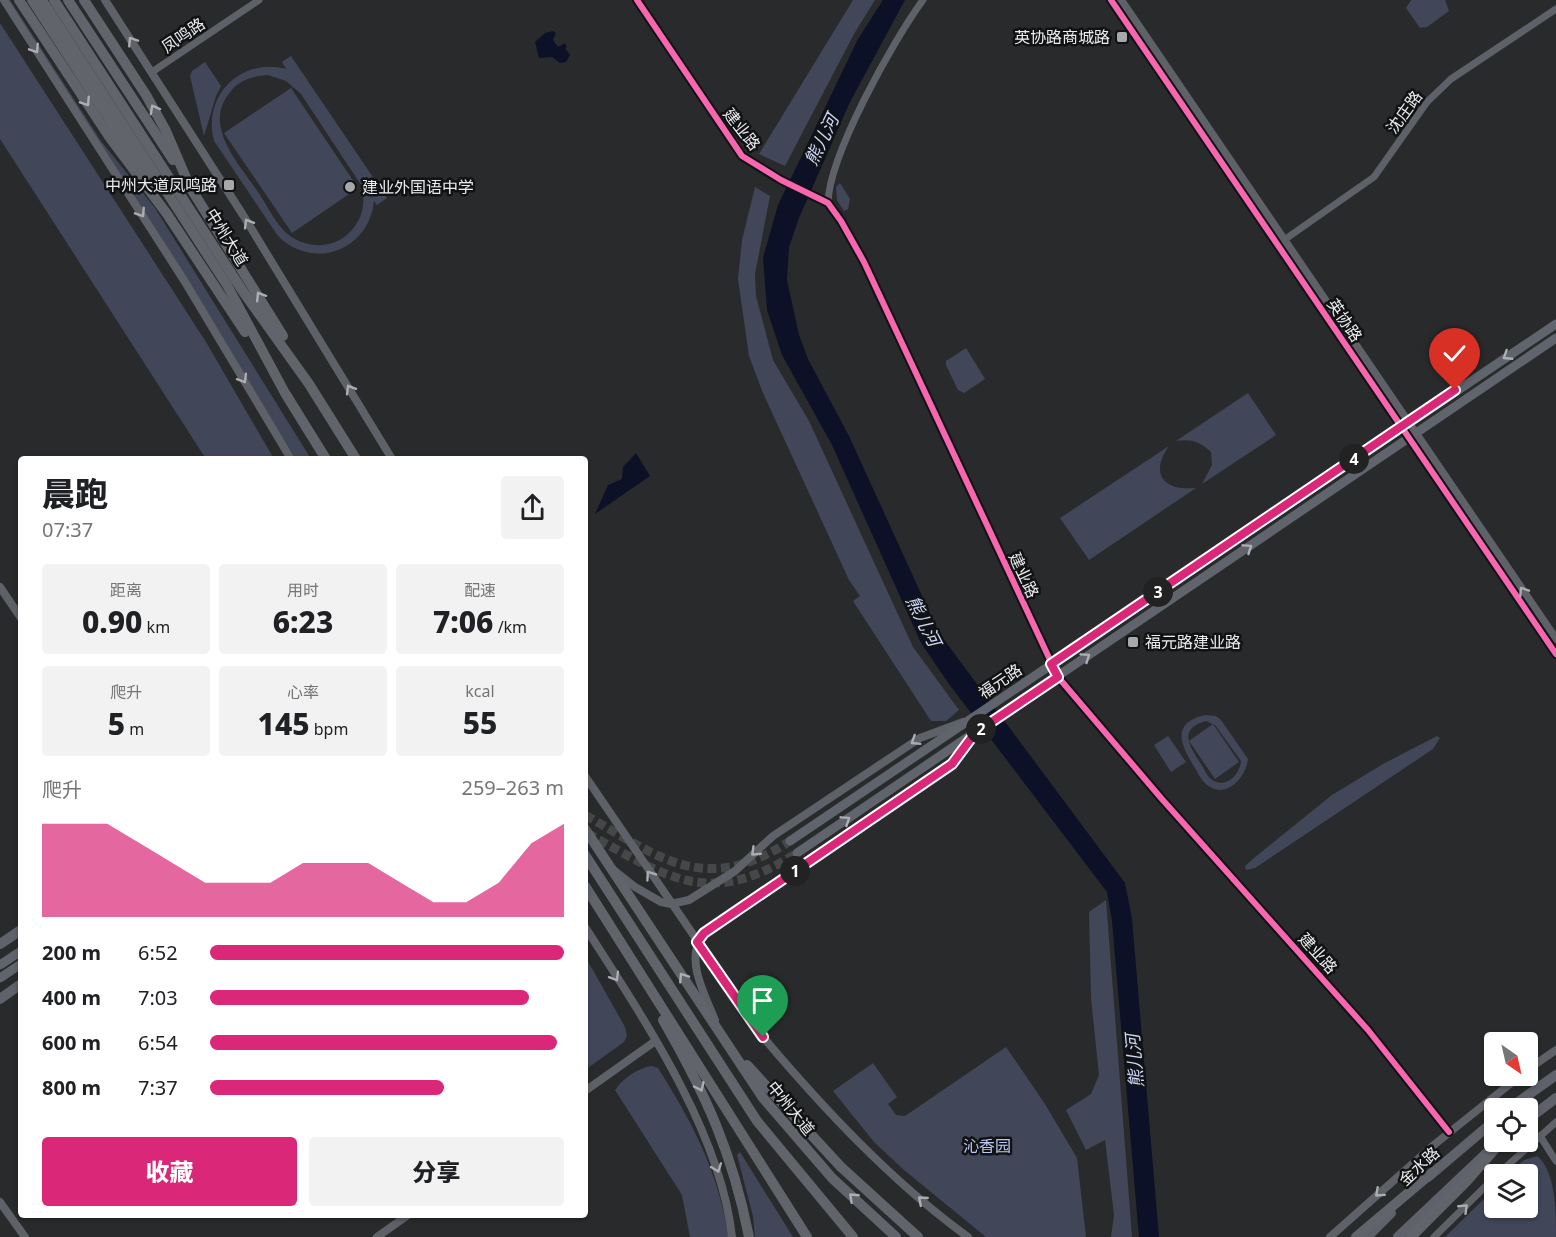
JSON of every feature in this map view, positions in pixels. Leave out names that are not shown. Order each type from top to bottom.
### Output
[{"type":"highway","points":[[19,0],[110,138],[167,214],[285,393]]},
{"type":"highway","points":[[32,0],[138,161],[167,214]]},
{"type":"highway","name":"中州大道","points":[[42,0],[182,205],[309,384],[354,456]]},
{"type":"highway","name":"中州大道","points":[[54,0],[182,205],[285,393],[324,456]]},
{"type":"highway","points":[[68,0],[264,304],[309,384]]},
{"type":"highway","points":[[84,0],[146,95],[166,131],[190,187]]},
{"type":"highway","name":"中州大道","points":[[588,834],[764,1098],[832,1178],[896,1237]]},
{"type":"highway","points":[[588,860],[757,1121],[853,1237]]},
{"type":"highway","points":[[588,891],[805,1237]]},
{"type":"highway","points":[[599,908],[692,1072],[722,1134],[739,1190],[749,1237]]},
{"type":"highway","points":[[722,1037],[841,1167],[918,1237]]},
{"type":"highway","points":[[1411,1237],[1467,1181],[1492,1152]]},
{"type":"highway","points":[[1356,1237],[1433,1172]]},
{"type":"main road","name":"福元路","points":[[790,842],[1556,324]]},
{"type":"main road","name":"福元路","points":[[797,853],[1556,338]]},
{"type":"main road","points":[[0,944],[18,932]]},
{"type":"main road","points":[[0,965],[18,953]]},
{"type":"main road","points":[[0,978],[18,966]]},
{"type":"main road","points":[[0,999],[18,986]]},
{"type":"main road","points":[[1524,1098],[1556,1075]]},
{"type":"main road","points":[[1538,1111],[1556,1098]]},
{"type":"main road","name":"金水路","points":[[1367,1237],[1433,1172],[1484,1129]]},
{"type":"main road","points":[[1398,1237],[1434,1200],[1489,1152]]},
{"type":"street","points":[[4,0],[185,282],[289,456]]},
{"type":"street","points":[[105,0],[243,215],[390,456]]},
{"type":"street","name":"凤鸣路","points":[[152,72],[259,0]]},
{"type":"street","name":"建业路","points":[[637,0],[742,156],[781,180],[828,203],[846,228],[1058,677],[1161,798],[1368,1030],[1449,1132]]},
{"type":"street","points":[[828,203],[836,167],[874,80],[923,0]]},
{"type":"street","name":"英协路","points":[[1111,0],[1556,639]]},
{"type":"street","name":"英协路","points":[[1122,0],[1284,240],[1405,425]]},
{"type":"street","name":"沈庄路","points":[[1284,240],[1374,177],[1427,102],[1451,79],[1556,9]]},
{"type":"street","name":"英协路","points":[[1413,436],[1556,654]]},
{"type":"street","points":[[0,587],[18,614]]},
{"type":"street","points":[[611,868],[635,887],[671,904],[689,900],[735,871],[773,836],[920,738],[971,719]]},
{"type":"street","points":[[722,1037],[696,966],[694,951],[697,942],[713,925],[952,764],[978,731]]},
{"type":"street","points":[[588,780],[763,1037],[794,1074],[884,1166],[968,1237]]},
{"type":"street","points":[[588,932],[679,1086],[717,1168],[726,1197],[732,1237]]},
{"type":"street","points":[[588,1089],[654,1042]]},
{"type":"street","points":[[1538,1062],[1556,1050]]},
{"type":"street","points":[[1330,1237],[1449,1132],[1507,1086]]},
{"type":"street","points":[[1509,1164],[1556,1122]]},
{"type":"street","points":[[1540,1137],[1556,1161]]},
{"type":"street","points":[[1434,1237],[1484,1188]]},
{"type":"street","points":[[0,1202],[25,1237]]},
{"type":"street","points":[[377,1237],[404,1218]]},
{"type":"green space","points":[[7,0],[10,0],[101,141],[155,208],[309,456],[294,456],[132,193]]},
{"type":"green space","points":[[853,0],[875,0],[854,34],[785,166],[759,154]]},
{"type":"green space","points":[[1411,0],[1445,0],[1449,11],[1427,27],[1420,28],[1406,8]]},
{"type":"green space","points":[[0,23],[206,342],[272,456],[204,456],[0,139]]},
{"type":"green space","points":[[291,56],[387,198],[377,205],[374,201],[370,218],[362,232],[351,243],[337,250],[322,253],[307,252],[292,247],[278,236],[214,141],[212,124],[214,109],[220,95],[229,84],[240,75],[254,69],[269,67],[286,69],[282,62]],"holes":[[[268,75],[286,81],[301,94],[361,185],[363,204],[358,222],[344,237],[324,245],[302,242],[284,230],[233,157],[221,131],[220,117],[223,104],[238,84]]]},
{"type":"green space","points":[[205,62],[221,86],[204,136],[190,76],[192,71]]},
{"type":"green space","points":[[291,88],[358,188],[292,233],[224,133]]},
{"type":"green space","points":[[840,183],[850,199],[848,209],[844,211],[837,200],[836,187]]},
{"type":"green space","points":[[755,187],[770,196],[755,274],[756,296],[773,360],[809,421],[913,647],[959,710],[946,721],[931,721],[853,601],[860,596],[849,580],[763,393],[749,356],[738,279],[742,240]]},
{"type":"green space","points":[[966,348],[985,379],[964,393],[958,390],[946,361]]},
{"type":"green space","points":[[1248,393],[1276,435],[1202,484],[1212,465],[1211,452],[1195,442],[1176,441]]},
{"type":"green space","points":[[1169,446],[1160,465],[1163,479],[1175,487],[1196,488],[1089,560],[1060,518]]},
{"type":"green space","points":[[1205,715],[1216,716],[1248,759],[1239,780],[1227,789],[1213,789],[1206,784],[1186,752],[1183,744],[1183,729],[1194,719]],"holes":[[[1206,721],[1215,725],[1241,761],[1235,776],[1221,783],[1208,776],[1188,739],[1191,729],[1197,724]]]},
{"type":"green space","points":[[1213,724],[1239,762],[1215,779],[1189,741]]},
{"type":"green space","points":[[1168,736],[1186,762],[1171,772],[1154,745]]},
{"type":"green space","points":[[1437,736],[1440,738],[1433,749],[1255,868],[1246,870],[1245,866],[1254,858],[1332,795],[1383,764]]},
{"type":"green space","points":[[1106,900],[1132,1237],[1111,1237],[1114,1215],[1105,1140],[1086,1150],[1066,1110],[1091,1094],[1099,1075],[1091,998],[1089,912]]},
{"type":"green space","points":[[588,961],[625,1027],[627,1036],[624,1042],[588,1068]]},
{"type":"green space","name":"沁香园","points":[[1006,1047],[1045,1104],[1077,1158],[1086,1237],[986,1237],[904,1170],[874,1142],[833,1091],[873,1063],[897,1097],[888,1104],[896,1115],[905,1116]]},
{"type":"green space","points":[[652,1066],[658,1068],[693,1129],[718,1190],[729,1237],[690,1237],[682,1195],[615,1090],[631,1074]]},
{"type":"green space","points":[[740,1152],[793,1237],[755,1237],[753,1216],[737,1155]]},
{"type":"green space","points":[[1537,1156],[1548,1171],[1554,1193],[1556,1237],[1445,1237],[1484,1199],[1484,1218],[1538,1218],[1538,1164],[1519,1164]]},
{"type":"water","name":"熊儿河","points":[[883,0],[905,0],[849,104],[799,218],[789,247],[787,280],[799,335],[808,359],[849,436],[939,633],[1125,883],[1132,919],[1159,1237],[1139,1237],[1112,921],[1107,892],[949,684],[921,643],[832,445],[782,355],[767,310],[763,258],[778,205],[858,39]]},
{"type":"water","points":[[553,31],[556,33],[553,40],[558,47],[565,43],[567,47],[565,48],[570,55],[566,62],[560,63],[552,57],[539,58],[535,42],[545,33]]},
{"type":"water","points":[[636,453],[650,476],[595,514],[608,485],[622,479],[623,467]]},
{"type":"tunnel","points":[[588,817],[661,857],[684,865],[708,869],[733,866],[760,857],[790,841]]},
{"type":"tunnel","points":[[588,834],[642,863],[689,881],[713,883],[738,880],[766,870],[797,853]]},
{"type":"cycle path","points":[[637,0],[742,156],[781,180],[828,203],[841,221],[864,262],[1058,677],[1161,798],[1368,1030],[1449,1132]]},
{"type":"cycle path","points":[[1111,0],[1556,654]]},
{"type":"place","name":"英协路商城路","points":[[1122,37]]},
{"type":"place","name":"中州大道凤鸣路","points":[[229,185]]},
{"type":"place","name":"建业外国语中学","points":[[350,187]]},
{"type":"place","name":"福元路建业路","points":[[1133,642]]},
{"type":"route","points":[[763,1037],[697,942],[704,933],[952,764],[975,733],[1058,677],[1051,664],[1455,390]]}]
